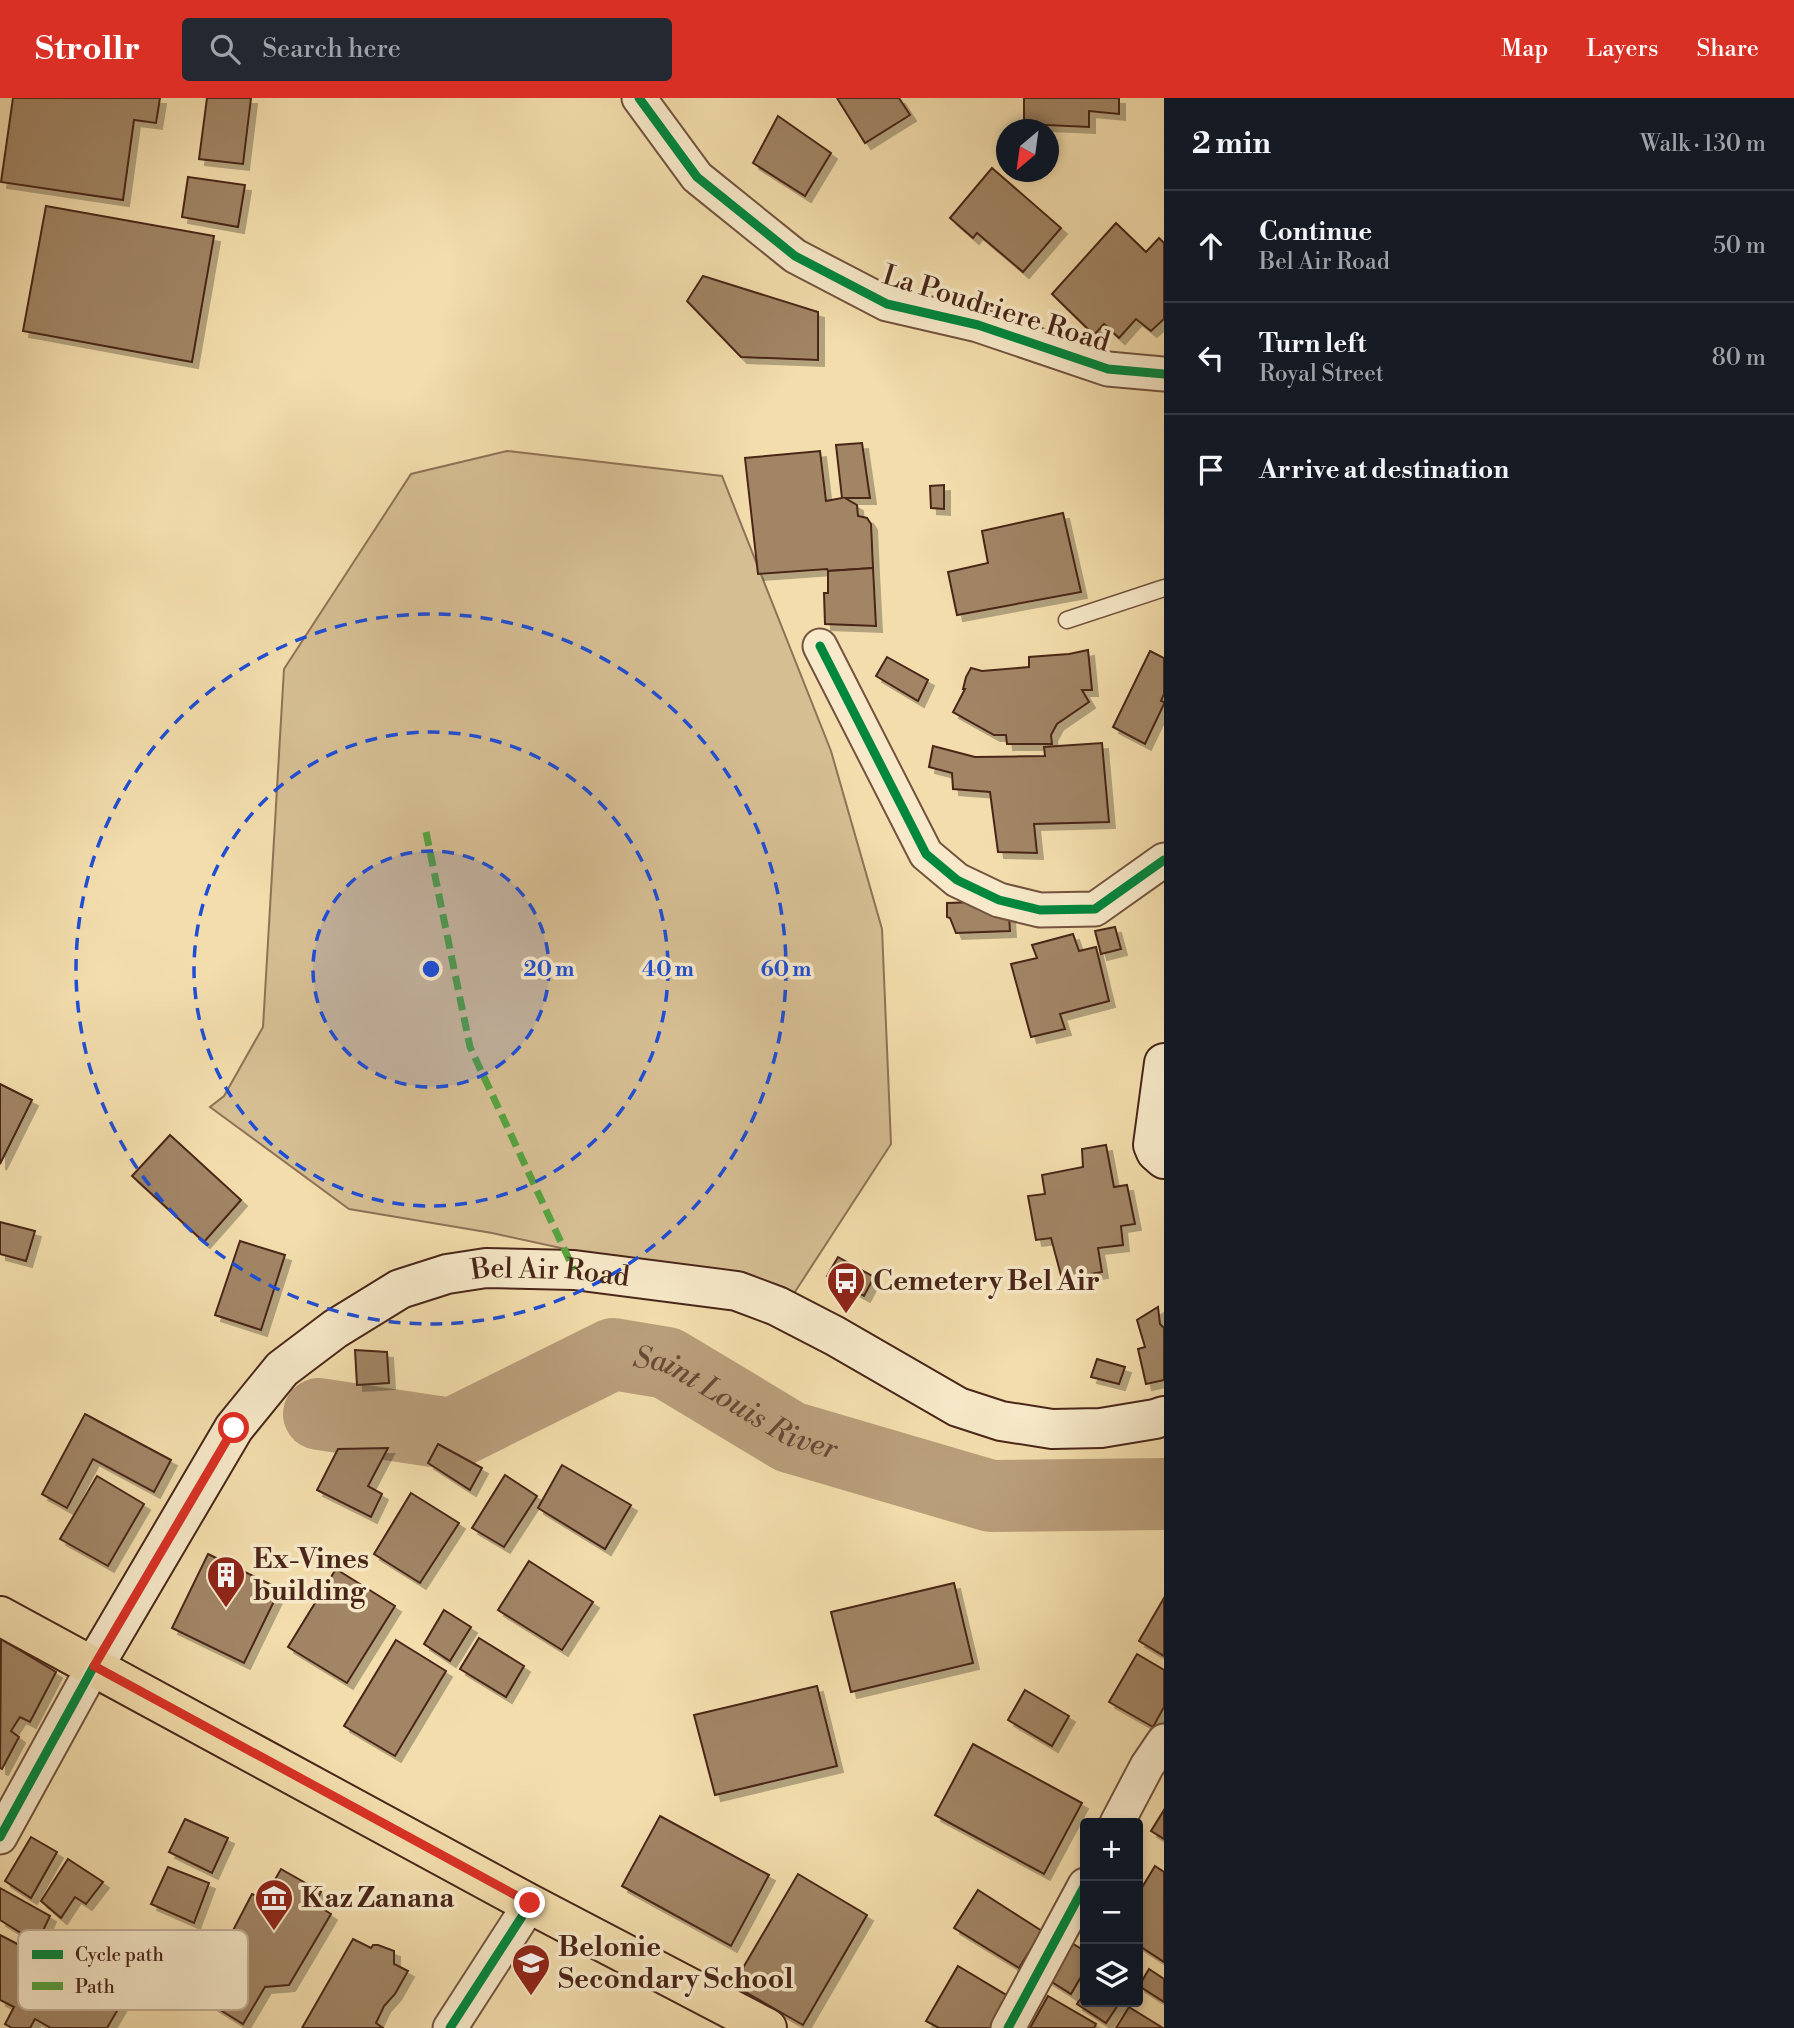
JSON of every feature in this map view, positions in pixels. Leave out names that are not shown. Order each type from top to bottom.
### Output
[{"type":"main road","points":[[1164,1063],[1153,1145],[1164,1159]]},
{"type":"main road","name":"Bel Air Road","points":[[94,1666],[234,1428],[282,1369],[335,1329],[400,1289],[447,1274],[486,1268],[574,1270],[737,1291],[777,1306],[835,1336],[958,1407],[1001,1421],[1052,1429],[1101,1428],[1164,1416]]},
{"type":"main road","points":[[0,1616],[767,2028]]},
{"type":"street","name":"La Poudriere Road","points":[[639,98],[697,177],[795,256],[887,304],[978,325],[1108,369],[1164,374]]},
{"type":"street","points":[[820,646],[926,853],[957,880],[999,900],[1040,910],[1095,909],[1164,860]]},
{"type":"street","points":[[0,1837],[94,1666]]},
{"type":"street","points":[[1120,1818],[1147,1766],[1164,1741]]},
{"type":"street","points":[[1008,2028],[1080,1894]]},
{"type":"street","points":[[450,2028],[530,1903]]},
{"type":"lane","points":[[1067,620],[1164,588]]},
{"type":"shaded area","points":[[507,451],[722,476],[831,751],[882,929],[891,1144],[791,1298],[492,1233],[349,1209],[210,1107],[224,1096],[263,1027],[284,669],[411,474]]},
{"type":"building","points":[[13,98],[160,98],[156,123],[134,120],[123,200],[1,182]]},
{"type":"building","points":[[207,98],[251,98],[243,164],[199,159]]},
{"type":"building","points":[[837,98],[899,98],[910,115],[865,143]]},
{"type":"building","points":[[1024,98],[1119,98],[1119,114],[1089,111],[1089,127],[1059,126],[1059,119],[1024,119]]},
{"type":"building","points":[[778,116],[831,153],[805,196],[753,163]]},
{"type":"building","points":[[992,168],[996,171],[996,182],[1008,182],[1061,228],[1023,272],[977,233],[973,238],[950,218]]},
{"type":"building","points":[[188,177],[245,185],[238,227],[182,217]]},
{"type":"building","points":[[46,206],[214,236],[192,362],[23,331]]},
{"type":"building","points":[[1116,223],[1146,252],[1159,238],[1164,243],[1164,319],[1151,331],[1136,319],[1119,338],[1104,324],[1094,335],[1052,294]]},
{"type":"building","points":[[703,276],[818,312],[818,360],[741,357],[687,301]]},
{"type":"building","points":[[862,443],[870,498],[845,498],[857,505],[858,516],[867,518],[871,524],[873,568],[758,574],[745,458],[820,451],[826,501],[842,498],[836,445]]},
{"type":"building","points":[[944,485],[944,509],[931,508],[930,486]]},
{"type":"building","points":[[1063,513],[1081,592],[957,615],[948,572],[988,563],[982,531]]},
{"type":"building","points":[[873,568],[876,626],[825,624],[824,593],[828,593],[828,571]]},
{"type":"building","points":[[1088,650],[1092,690],[1082,690],[1089,702],[1057,724],[1051,735],[1052,744],[1007,744],[1006,735],[994,735],[953,712],[965,689],[966,677],[971,668],[982,671],[1029,667],[1029,657]]},
{"type":"building","points":[[1150,651],[1164,658],[1164,694],[1161,701],[1164,704],[1145,744],[1113,727]]},
{"type":"building","points":[[887,657],[928,680],[918,701],[876,676]]},
{"type":"building","points":[[1102,743],[1109,822],[1034,824],[1037,853],[998,852],[990,792],[953,789],[952,773],[929,767],[933,746],[975,757],[1045,756],[1044,747]]},
{"type":"building","points":[[1008,901],[1010,931],[956,933],[950,918],[947,917],[947,903]]},
{"type":"building","points":[[1115,927],[1121,949],[1101,954],[1095,931]]},
{"type":"building","points":[[1073,934],[1079,951],[1096,947],[1109,1001],[1060,1014],[1065,1029],[1031,1037],[1011,964],[1037,958],[1032,945]]},
{"type":"building","points":[[0,1084],[32,1100],[0,1164]]},
{"type":"building","points":[[170,1135],[241,1200],[204,1242],[132,1176]]},
{"type":"building","points":[[1106,1145],[1114,1187],[1127,1185],[1135,1224],[1121,1226],[1123,1245],[1098,1248],[1102,1272],[1062,1279],[1051,1238],[1036,1240],[1028,1196],[1045,1194],[1042,1175],[1083,1167],[1082,1149]]},
{"type":"building","points":[[0,1222],[35,1231],[26,1261],[0,1254]]},
{"type":"building","points":[[240,1241],[285,1255],[261,1330],[215,1315]]},
{"type":"building","points":[[838,1257],[874,1277],[864,1296],[827,1276]]},
{"type":"building","points":[[1158,1307],[1160,1324],[1164,1328],[1164,1380],[1146,1384],[1138,1349],[1145,1347],[1137,1320]]},
{"type":"building","points":[[355,1350],[387,1352],[389,1383],[357,1385]]},
{"type":"building","points":[[1097,1359],[1125,1367],[1119,1384],[1091,1377]]},
{"type":"building","points":[[85,1414],[171,1460],[154,1492],[93,1459],[67,1508],[42,1494]]},
{"type":"building","points":[[438,1444],[482,1468],[470,1490],[428,1463]]},
{"type":"building","points":[[388,1448],[368,1486],[382,1494],[371,1517],[317,1490],[338,1449]]},
{"type":"building","points":[[562,1465],[631,1505],[605,1549],[538,1508]]},
{"type":"building","points":[[505,1475],[537,1496],[504,1547],[472,1528]]},
{"type":"building","points":[[97,1476],[144,1504],[108,1566],[60,1539]]},
{"type":"building","points":[[411,1493],[459,1523],[420,1583],[374,1554]]},
{"type":"building","name":"Ex-Vines building","points":[[208,1554],[280,1589],[244,1663],[172,1628]]},
{"type":"building","points":[[529,1561],[593,1602],[562,1650],[498,1610]]},
{"type":"building","points":[[336,1569],[395,1606],[347,1683],[288,1647]]},
{"type":"building","points":[[954,1583],[973,1663],[851,1692],[831,1612]]},
{"type":"building","points":[[1164,1598],[1164,1656],[1139,1641]]},
{"type":"building","points":[[444,1610],[471,1627],[450,1661],[424,1644]]},
{"type":"building","points":[[479,1638],[524,1666],[506,1697],[460,1669]]},
{"type":"building","points":[[1,1639],[56,1672],[30,1722],[20,1717],[11,1731],[19,1737],[2,1769],[0,1768]]},
{"type":"building","points":[[396,1640],[446,1671],[395,1756],[344,1726]]},
{"type":"building","points":[[1137,1654],[1164,1670],[1164,1707],[1153,1727],[1109,1702]]},
{"type":"building","points":[[817,1686],[837,1766],[715,1795],[694,1715]]},
{"type":"building","points":[[1025,1690],[1069,1716],[1052,1746],[1008,1720]]},
{"type":"building","points":[[973,1744],[1082,1803],[1044,1874],[935,1815]]},
{"type":"building","points":[[1164,1810],[1164,1839],[1151,1831]]},
{"type":"building","points":[[660,1816],[769,1875],[731,1946],[622,1886]]},
{"type":"building","points":[[185,1819],[228,1838],[212,1873],[169,1852]]},
{"type":"building","points":[[31,1837],[57,1852],[31,1898],[5,1881]]},
{"type":"building","points":[[68,1859],[103,1882],[86,1904],[75,1897],[61,1918],[41,1901]]},
{"type":"building","points":[[1155,1866],[1164,1872],[1164,1962],[1143,1948],[1143,1886]]},
{"type":"building","points":[[168,1867],[209,1883],[194,1923],[151,1904]]},
{"type":"building","points":[[281,1869],[321,1892],[315,1904],[331,1914],[289,1985],[265,1987],[243,2024],[220,2010],[248,2010],[248,1930],[233,1930],[252,1894],[264,1899]]},
{"type":"building","points":[[798,1874],[867,1915],[803,2025],[733,1985]]},
{"type":"building","points":[[0,1888],[50,1916],[43,1930],[18,1931],[0,1920]]},
{"type":"building","points":[[978,1890],[1042,1931],[1019,1968],[954,1928]]},
{"type":"building","points":[[0,1935],[18,1944],[18,2010],[118,2010],[107,2028],[51,2028],[35,2019],[30,2028],[12,2028],[5,2024],[14,2007],[0,2000]]},
{"type":"building","points":[[353,1939],[371,1948],[378,1945],[394,1951],[394,1964],[408,1971],[376,2023],[383,2028],[302,2028]]},
{"type":"building","points":[[1070,1942],[1080,1948],[1080,1979],[1071,1994],[1047,1979]]},
{"type":"building","points":[[958,1966],[1023,2005],[1010,2028],[939,2028],[926,2021]]},
{"type":"building","points":[[1149,1969],[1164,1979],[1164,2002],[1143,1989],[1143,1979]]},
{"type":"building","points":[[1048,1996],[1096,2024],[1094,2028],[1030,2028]]},
{"type":"building","points":[[1082,2007],[1117,2007],[1106,2023]]},
{"type":"building","points":[[1129,2007],[1163,2028],[1116,2028]]},
{"type":"waterway","name":"Saint Louis River","points":[[319,1414],[452,1434],[613,1354],[667,1363],[790,1437],[991,1496],[1164,1494]]},
{"type":"marked path","points":[[426,832],[470,1047],[574,1270]]},
{"type":"cycle path","points":[[639,98],[697,177],[795,256],[887,304],[978,325],[1108,369],[1164,374]]},
{"type":"cycle path","points":[[820,646],[926,854],[957,880],[999,900],[1040,910],[1095,909],[1164,860]]},
{"type":"cycle path","points":[[0,1837],[94,1666]]},
{"type":"cycle path","points":[[1008,2028],[1080,1894]]},
{"type":"cycle path","points":[[450,2028],[530,1904]]},
{"type":"place","name":"Cemetery Bel Air","points":[[846,1315]]},
{"type":"place","name":"Ex-Vines building","points":[[226,1609]]},
{"type":"place","name":"Kaz Zanana","points":[[274,1932]]},
{"type":"place","name":"Belonie Secondary School","points":[[531,1997]]},
{"type":"route","points":[[234,1428],[94,1666],[530,1903]]}]
